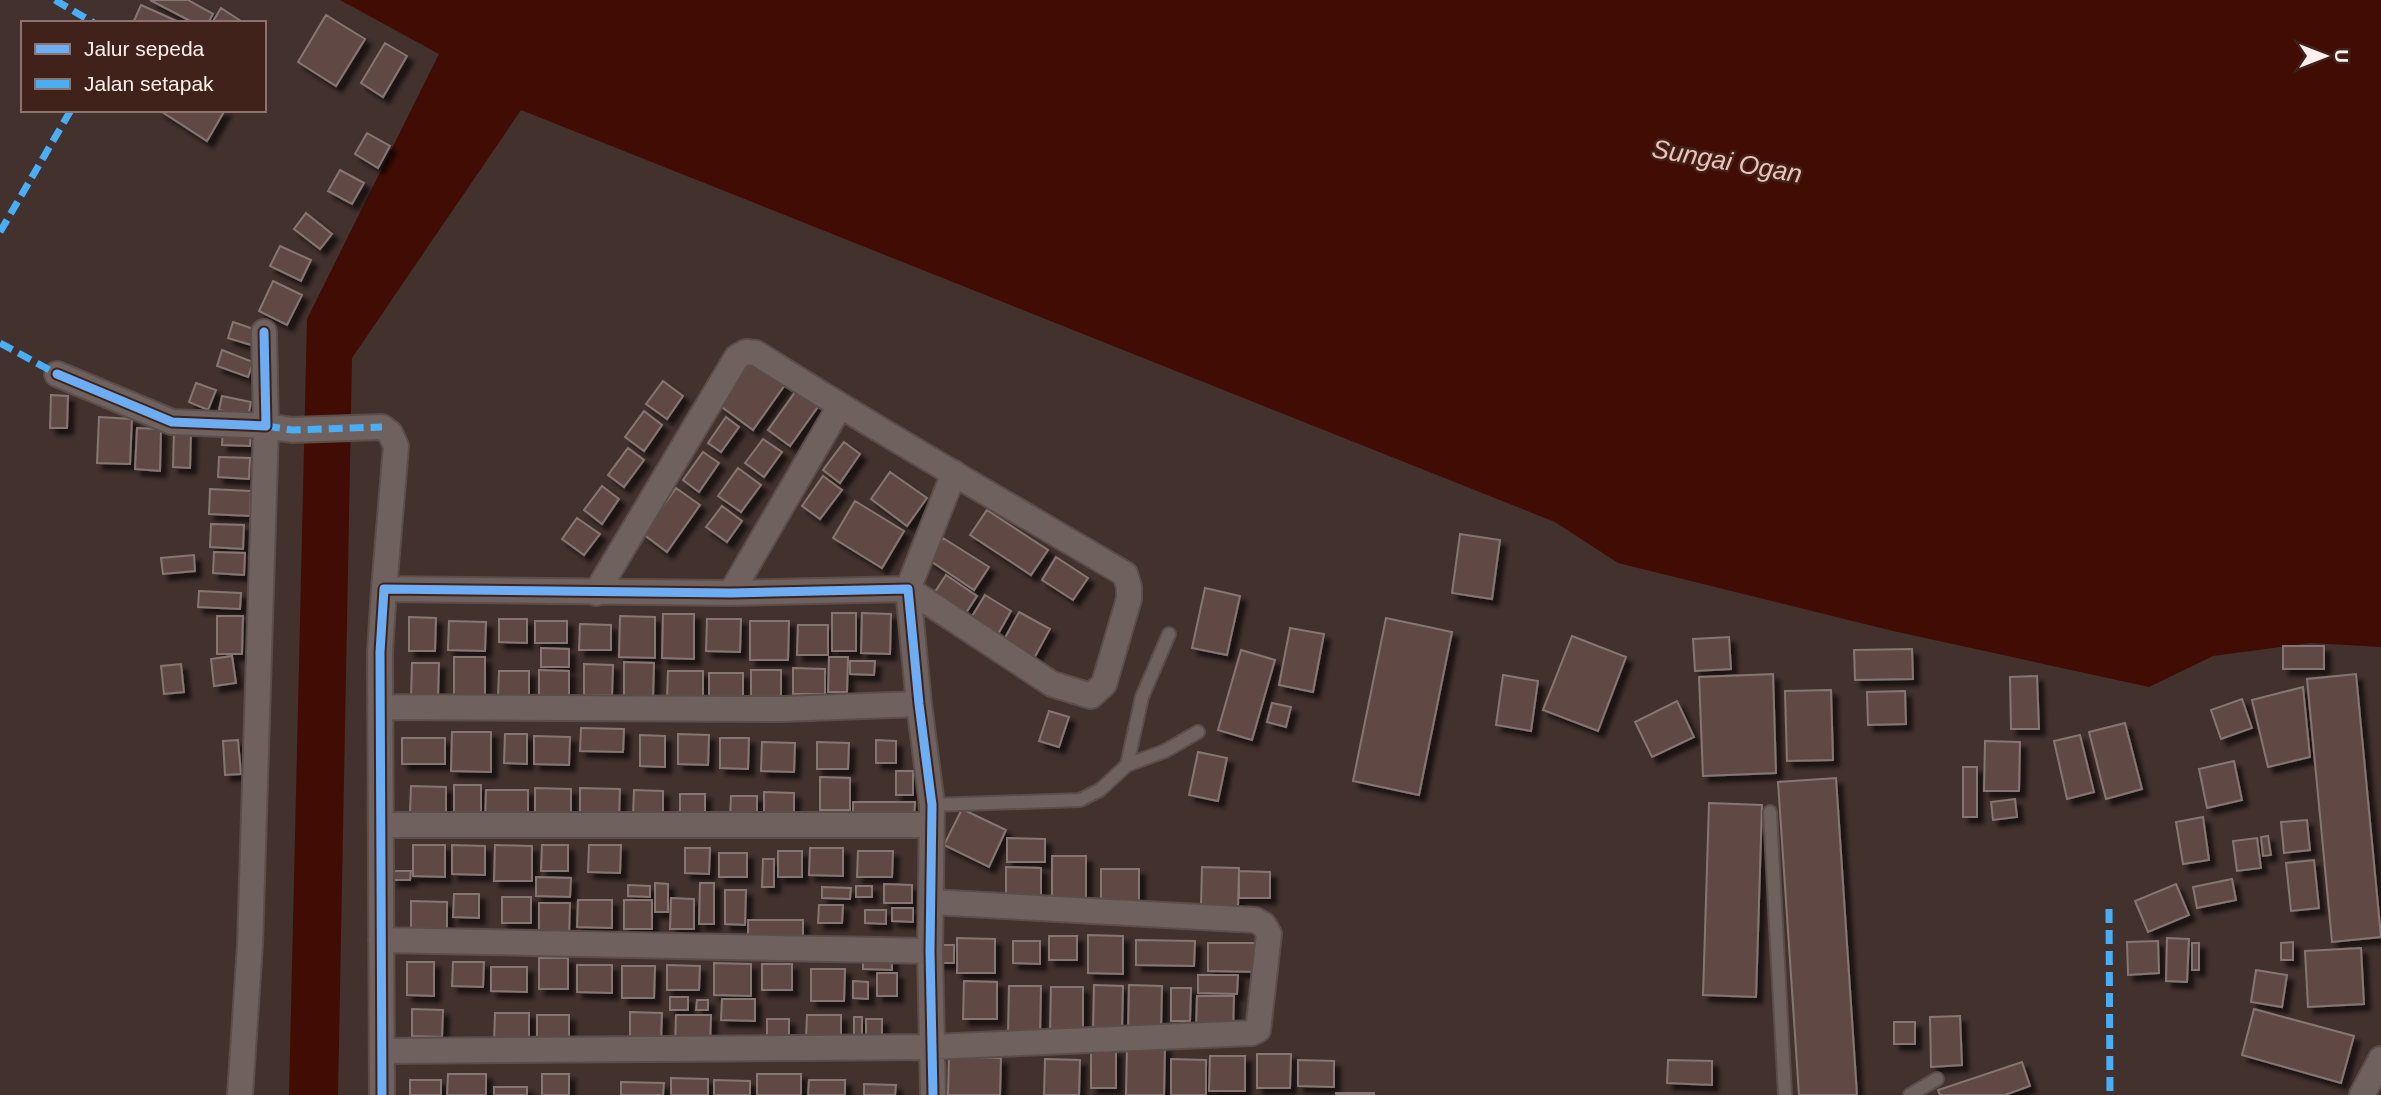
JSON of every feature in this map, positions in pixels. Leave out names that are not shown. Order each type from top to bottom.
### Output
[{"type":"street","points":[[240,1095],[250,931],[266,426],[264,332]]},
{"type":"street","points":[[384,589],[596,593],[908,589],[1052,684],[1091,696],[1104,684],[1129,599],[1125,574],[840,406],[756,353],[746,352],[737,357],[596,593]]},
{"type":"street","points":[[57,374],[172,422],[266,426],[292,430],[382,427],[390,433],[396,446],[380,652],[382,1095]]},
{"type":"street","points":[[730,593],[840,406]]},
{"type":"street","points":[[933,1095],[930,951],[932,815],[908,589],[954,473]]},
{"type":"street","points":[[380,707],[783,709],[919,704]]},
{"type":"street","points":[[381,825],[932,815]]},
{"type":"street","points":[[382,1051],[932,1047],[1252,1034],[1258,1030],[1269,934],[1264,925],[1255,920],[932,902]]},
{"type":"street","points":[[381,940],[930,951]]},
{"type":"street","points":[[2362,1095],[2381,1059]]},
{"type":"lane","points":[[1127,765],[1142,698],[1169,634]]},
{"type":"lane","points":[[932,815],[1080,800],[1100,790],[1127,765],[1165,751],[1198,732]]},
{"type":"lane","points":[[1770,812],[1785,1095]]},
{"type":"lane","points":[[1910,1095],[1937,1079]]},
{"type":"water","name":"Sungai Ogan","points":[[340,0],[2381,0],[2381,647],[2310,643],[2213,656],[2149,687],[1893,631],[1618,563],[1555,522],[521,110],[352,358],[338,1095],[289,1095],[307,319],[439,54]]},
{"type":"building","points":[[150,0],[188,0],[213,14],[209,21],[190,21]]},
{"type":"building","points":[[141,5],[177,21],[134,21]]},
{"type":"building","points":[[221,8],[241,21],[213,21]]},
{"type":"building","points":[[326,15],[365,39],[336,86],[298,62]]},
{"type":"building","points":[[385,43],[407,56],[383,97],[361,83]]},
{"type":"building","points":[[162,112],[224,112],[207,141]]},
{"type":"building","points":[[367,133],[390,146],[378,168],[355,154]]},
{"type":"building","points":[[340,170],[364,183],[352,204],[328,191]]},
{"type":"building","points":[[306,213],[332,234],[320,249],[294,229]]},
{"type":"building","points":[[280,246],[311,260],[301,281],[270,266]]},
{"type":"building","points":[[273,281],[302,295],[287,325],[259,311]]},
{"type":"building","points":[[233,322],[257,330],[251,345],[228,338]]},
{"type":"building","points":[[222,350],[253,362],[248,377],[217,366]]},
{"type":"building","points":[[753,357],[787,382],[753,430],[719,405]]},
{"type":"building","points":[[663,381],[683,396],[667,419],[646,404]]},
{"type":"building","points":[[196,383],[216,390],[208,410],[189,402]]},
{"type":"building","points":[[798,388],[820,404],[790,446],[768,430]]},
{"type":"building","points":[[51,395],[68,396],[67,428],[50,428]]},
{"type":"building","points":[[222,396],[251,402],[248,417],[219,410]]},
{"type":"building","points":[[644,411],[662,425],[644,451],[625,437]]},
{"type":"building","points":[[99,417],[132,419],[130,464],[97,463]]},
{"type":"building","points":[[726,417],[739,427],[721,452],[708,443]]},
{"type":"building","points":[[137,428],[161,429],[160,471],[135,469]]},
{"type":"building","points":[[223,428],[251,430],[250,446],[222,445]]},
{"type":"building","points":[[174,431],[191,432],[190,468],[173,467]]},
{"type":"building","points":[[763,439],[782,452],[764,477],[745,463]]},
{"type":"building","points":[[844,442],[860,454],[840,483],[823,470]]},
{"type":"building","points":[[628,448],[644,460],[624,487],[608,475]]},
{"type":"building","points":[[703,452],[719,463],[699,492],[683,480]]},
{"type":"building","points":[[219,457],[250,458],[249,479],[218,477]]},
{"type":"building","points":[[738,468],[761,485],[741,512],[718,496]]},
{"type":"building","points":[[890,472],[927,498],[907,526],[871,499]]},
{"type":"building","points":[[823,476],[842,490],[820,519],[802,506]]},
{"type":"building","points":[[602,486],[619,499],[602,524],[584,510]]},
{"type":"building","points":[[676,488],[700,505],[667,552],[643,534]]},
{"type":"building","points":[[210,489],[251,491],[250,516],[209,514]]},
{"type":"building","points":[[855,501],[904,531],[882,568],[833,538]]},
{"type":"building","points":[[722,506],[742,521],[727,542],[706,527]]},
{"type":"building","points":[[987,510],[1048,550],[1031,575],[970,535]]},
{"type":"building","points":[[577,518],[600,534],[584,555],[562,539]]},
{"type":"building","points":[[211,524],[244,525],[243,549],[210,547]]},
{"type":"building","points":[[1460,534],[1500,540],[1492,599],[1452,593]]},
{"type":"building","points":[[943,538],[989,567],[974,590],[929,560]]},
{"type":"building","points":[[214,552],[245,553],[244,575],[213,573]]},
{"type":"building","points":[[194,555],[195,571],[163,574],[161,558]]},
{"type":"building","points":[[1056,557],[1088,578],[1073,600],[1042,580]]},
{"type":"building","points":[[946,575],[977,596],[962,619],[931,598]]},
{"type":"building","points":[[1205,588],[1240,596],[1227,655],[1192,648]]},
{"type":"building","points":[[199,591],[241,593],[240,609],[198,607]]},
{"type":"building","points":[[985,595],[1011,611],[998,634],[971,618]]},
{"type":"building","points":[[1019,612],[1050,629],[1031,664],[1000,647]]},
{"type":"building","points":[[832,613],[856,613],[856,651],[832,651]]},
{"type":"building","points":[[862,613],[891,614],[890,654],[861,653]]},
{"type":"building","points":[[663,614],[694,614],[694,659],[662,658]]},
{"type":"building","points":[[217,616],[243,616],[242,654],[217,654]]},
{"type":"building","points":[[620,616],[655,617],[655,658],[619,657]]},
{"type":"building","points":[[409,617],[436,618],[435,651],[409,651]]},
{"type":"building","points":[[1386,618],[1452,632],[1419,795],[1353,781]]},
{"type":"building","points":[[499,619],[527,619],[527,643],[499,642]]},
{"type":"building","points":[[707,619],[741,619],[740,652],[706,651]]},
{"type":"building","points":[[449,621],[486,622],[485,651],[448,650]]},
{"type":"building","points":[[535,621],[567,621],[567,643],[535,643]]},
{"type":"building","points":[[750,621],[789,621],[788,660],[750,660]]},
{"type":"building","points":[[580,624],[611,625],[611,650],[579,650]]},
{"type":"building","points":[[798,625],[828,625],[828,655],[797,655]]},
{"type":"building","points":[[1290,628],[1324,634],[1313,692],[1279,685]]},
{"type":"building","points":[[1572,636],[1626,657],[1598,731],[1543,710]]},
{"type":"building","points":[[1729,637],[1731,669],[1695,671],[1693,639]]},
{"type":"building","points":[[2283,646],[2324,646],[2324,669],[2283,669]]},
{"type":"building","points":[[541,648],[569,649],[569,667],[541,667]]},
{"type":"building","points":[[1912,649],[1913,679],[1855,680],[1854,650]]},
{"type":"building","points":[[1241,650],[1275,660],[1252,740],[1218,730]]},
{"type":"building","points":[[232,656],[236,683],[214,686],[211,659]]},
{"type":"building","points":[[454,657],[485,657],[485,699],[454,698]]},
{"type":"building","points":[[829,657],[848,657],[847,692],[828,692]]},
{"type":"building","points":[[850,661],[875,661],[874,675],[850,674]]},
{"type":"building","points":[[624,662],[654,663],[653,700],[624,700]]},
{"type":"building","points":[[412,663],[439,663],[438,697],[411,697]]},
{"type":"building","points":[[181,664],[184,692],[164,694],[161,666]]},
{"type":"building","points":[[584,664],[613,665],[612,695],[584,695]]},
{"type":"building","points":[[793,668],[825,669],[825,694],[793,694]]},
{"type":"building","points":[[539,670],[569,671],[569,703],[539,703]]},
{"type":"building","points":[[751,670],[781,670],[781,701],[751,701]]},
{"type":"building","points":[[499,671],[529,671],[529,697],[498,697]]},
{"type":"building","points":[[668,671],[703,671],[703,700],[667,699]]},
{"type":"building","points":[[709,673],[743,673],[743,700],[709,699]]},
{"type":"building","points":[[1773,674],[1776,773],[1703,776],[1699,677]]},
{"type":"building","points":[[2356,674],[2381,937],[2332,942],[2307,679]]},
{"type":"building","points":[[1503,675],[1538,681],[1531,731],[1496,725]]},
{"type":"building","points":[[2037,676],[2039,729],[2011,729],[2010,677]]},
{"type":"building","points":[[2303,687],[2310,757],[2268,767],[2252,700]]},
{"type":"building","points":[[1831,690],[1833,760],[1787,761],[1785,691]]},
{"type":"building","points":[[1905,691],[1906,724],[1868,725],[1867,692]]},
{"type":"building","points":[[2242,699],[2252,728],[2221,739],[2211,710]]},
{"type":"building","points":[[1677,701],[1694,737],[1652,757],[1635,722]]},
{"type":"building","points":[[1272,703],[1291,707],[1286,727],[1267,722]]},
{"type":"building","points":[[1049,711],[1069,717],[1059,747],[1039,741]]},
{"type":"building","points":[[2125,723],[2142,789],[2106,799],[2089,732]]},
{"type":"building","points":[[581,728],[624,729],[623,752],[580,751]]},
{"type":"building","points":[[452,732],[491,732],[491,772],[451,771]]},
{"type":"building","points":[[505,734],[527,734],[527,764],[504,763]]},
{"type":"building","points":[[678,734],[709,735],[708,765],[678,764]]},
{"type":"building","points":[[640,735],[665,736],[665,767],[640,766]]},
{"type":"building","points":[[2080,735],[2094,792],[2067,799],[2054,741]]},
{"type":"building","points":[[534,736],[570,737],[569,765],[534,764]]},
{"type":"building","points":[[402,738],[445,738],[445,764],[402,764]]},
{"type":"building","points":[[720,738],[749,738],[748,769],[720,768]]},
{"type":"building","points":[[238,740],[241,774],[225,775],[223,741]]},
{"type":"building","points":[[876,740],[896,741],[896,763],[876,763]]},
{"type":"building","points":[[1985,741],[2020,742],[2019,791],[1984,791]]},
{"type":"building","points":[[762,742],[795,743],[794,772],[761,771]]},
{"type":"building","points":[[817,742],[849,743],[848,769],[817,769]]},
{"type":"building","points":[[1198,752],[1227,758],[1218,801],[1189,795]]},
{"type":"building","points":[[2234,761],[2242,800],[2207,808],[2199,769]]},
{"type":"building","points":[[1963,767],[1977,767],[1977,817],[1963,817]]},
{"type":"building","points":[[896,771],[913,771],[913,795],[896,795]]},
{"type":"building","points":[[820,777],[850,778],[850,810],[820,810]]},
{"type":"building","points":[[1836,778],[1857,1095],[1799,1095],[1778,782]]},
{"type":"building","points":[[454,785],[481,785],[481,813],[454,813]]},
{"type":"building","points":[[411,786],[446,787],[446,812],[410,812]]},
{"type":"building","points":[[535,788],[571,789],[571,815],[535,815]]},
{"type":"building","points":[[580,788],[620,789],[619,818],[580,817]]},
{"type":"building","points":[[486,790],[528,790],[528,823],[485,822]]},
{"type":"building","points":[[634,790],[663,791],[663,816],[633,816]]},
{"type":"building","points":[[764,792],[794,793],[794,818],[764,817]]},
{"type":"building","points":[[680,794],[705,794],[705,816],[680,815]]},
{"type":"building","points":[[731,796],[757,796],[757,819],[730,819]]},
{"type":"building","points":[[2015,799],[2017,817],[1993,820],[1991,802]]},
{"type":"building","points":[[853,802],[915,802],[914,819],[853,818]]},
{"type":"building","points":[[1709,803],[1762,805],[1756,997],[1703,995]]},
{"type":"building","points":[[962,809],[1006,830],[989,867],[944,845]]},
{"type":"building","points":[[2203,817],[2209,860],[2183,864],[2176,822]]},
{"type":"building","points":[[2307,820],[2310,850],[2284,853],[2281,822]]},
{"type":"building","points":[[2268,836],[2271,855],[2263,856],[2261,837]]},
{"type":"building","points":[[1007,838],[1045,839],[1045,862],[1007,862]]},
{"type":"building","points":[[2257,838],[2261,868],[2237,871],[2233,841]]},
{"type":"building","points":[[413,845],[445,845],[445,877],[413,876]]},
{"type":"building","points":[[452,845],[485,846],[485,875],[452,874]]},
{"type":"building","points":[[495,845],[532,846],[532,881],[494,881]]},
{"type":"building","points":[[542,845],[568,845],[568,871],[541,871]]},
{"type":"building","points":[[589,845],[621,845],[620,873],[588,872]]},
{"type":"building","points":[[685,848],[710,848],[709,874],[685,873]]},
{"type":"building","points":[[810,848],[843,848],[843,876],[809,875]]},
{"type":"building","points":[[778,851],[802,851],[802,877],[778,877]]},
{"type":"building","points":[[858,851],[893,851],[892,877],[857,877]]},
{"type":"building","points":[[719,853],[747,853],[747,877],[719,877]]},
{"type":"building","points":[[1052,856],[1086,856],[1086,900],[1052,899]]},
{"type":"building","points":[[763,859],[774,859],[774,887],[762,887]]},
{"type":"building","points":[[2314,860],[2319,908],[2291,911],[2286,863]]},
{"type":"building","points":[[1006,867],[1041,868],[1041,900],[1006,899]]},
{"type":"building","points":[[1202,867],[1239,868],[1238,906],[1201,906]]},
{"type":"building","points":[[1101,869],[1139,869],[1139,903],[1101,902]]},
{"type":"building","points":[[392,871],[411,871],[410,880],[392,880]]},
{"type":"building","points":[[1239,871],[1270,872],[1270,898],[1239,898]]},
{"type":"building","points":[[536,877],[571,878],[570,897],[536,896]]},
{"type":"building","points":[[2232,879],[2236,900],[2197,908],[2193,887]]},
{"type":"building","points":[[655,883],[668,884],[668,912],[655,912]]},
{"type":"building","points":[[700,883],[714,883],[714,924],[699,924]]},
{"type":"building","points":[[884,884],[912,885],[912,903],[884,903]]},
{"type":"building","points":[[2176,884],[2189,915],[2148,932],[2135,901]]},
{"type":"building","points":[[628,885],[650,886],[650,897],[628,896]]},
{"type":"building","points":[[856,886],[872,886],[872,897],[856,897]]},
{"type":"building","points":[[822,887],[851,888],[850,899],[822,898]]},
{"type":"building","points":[[725,890],[746,890],[745,925],[725,924]]},
{"type":"building","points":[[454,894],[479,894],[479,918],[453,917]]},
{"type":"building","points":[[502,897],[531,897],[531,923],[502,923]]},
{"type":"building","points":[[671,898],[694,899],[694,929],[670,929]]},
{"type":"building","points":[[578,900],[612,900],[612,928],[577,927]]},
{"type":"building","points":[[624,900],[652,900],[652,929],[624,929]]},
{"type":"building","points":[[411,901],[447,902],[447,931],[411,931]]},
{"type":"building","points":[[539,903],[570,903],[569,935],[539,935]]},
{"type":"building","points":[[819,905],[843,905],[842,923],[818,923]]},
{"type":"building","points":[[892,908],[913,908],[913,922],[892,921]]},
{"type":"building","points":[[865,910],[886,910],[886,924],[865,923]]},
{"type":"building","points":[[748,920],[803,920],[803,941],[748,941]]},
{"type":"building","points":[[1088,935],[1123,936],[1123,974],[1088,973]]},
{"type":"building","points":[[1049,936],[1077,936],[1077,960],[1049,960]]},
{"type":"building","points":[[957,938],[995,939],[995,973],[957,973]]},
{"type":"building","points":[[2167,938],[2189,939],[2187,982],[2166,981]]},
{"type":"building","points":[[1136,940],[1195,941],[1194,966],[1136,965]]},
{"type":"building","points":[[1013,941],[1040,941],[1040,964],[1013,963]]},
{"type":"building","points":[[2158,941],[2159,973],[2128,975],[2127,942]]},
{"type":"building","points":[[2293,942],[2293,960],[2281,960],[2281,943]]},
{"type":"building","points":[[1208,943],[1259,943],[1258,972],[1208,971]]},
{"type":"building","points":[[2192,943],[2199,943],[2199,970],[2192,970]]},
{"type":"building","points":[[935,945],[954,945],[954,963],[934,963]]},
{"type":"building","points":[[2361,948],[2364,1004],[2308,1007],[2305,951]]},
{"type":"building","points":[[863,953],[892,953],[892,970],[863,969]]},
{"type":"building","points":[[539,958],[568,958],[568,989],[539,989]]},
{"type":"building","points":[[407,962],[434,962],[434,996],[407,995]]},
{"type":"building","points":[[453,962],[484,962],[483,987],[452,986]]},
{"type":"building","points":[[714,963],[751,964],[751,996],[714,995]]},
{"type":"building","points":[[762,964],[792,964],[792,990],[762,990]]},
{"type":"building","points":[[577,965],[612,965],[612,993],[577,992]]},
{"type":"building","points":[[667,965],[700,966],[699,990],[667,990]]},
{"type":"building","points":[[622,966],[655,966],[654,998],[622,998]]},
{"type":"building","points":[[491,967],[527,967],[527,992],[491,991]]},
{"type":"building","points":[[811,969],[845,969],[844,1001],[811,1001]]},
{"type":"building","points":[[2256,970],[2287,975],[2282,1007],[2251,1002]]},
{"type":"building","points":[[877,973],[897,973],[897,996],[877,996]]},
{"type":"building","points":[[1198,975],[1238,975],[1237,994],[1198,993]]},
{"type":"building","points":[[853,981],[868,982],[868,999],[853,998]]},
{"type":"building","points":[[964,981],[997,982],[997,1019],[963,1019]]},
{"type":"building","points":[[1094,985],[1123,986],[1122,1031],[1093,1031]]},
{"type":"building","points":[[1129,985],[1162,986],[1161,1032],[1128,1032]]},
{"type":"building","points":[[1009,986],[1041,986],[1040,1036],[1008,1035]]},
{"type":"building","points":[[1051,987],[1083,987],[1083,1032],[1050,1032]]},
{"type":"building","points":[[1171,988],[1191,988],[1190,1021],[1171,1021]]},
{"type":"building","points":[[1197,996],[1234,996],[1233,1032],[1196,1032]]},
{"type":"building","points":[[670,997],[688,997],[688,1010],[670,1010]]},
{"type":"building","points":[[722,999],[755,999],[755,1021],[721,1020]]},
{"type":"building","points":[[697,1000],[708,1000],[708,1010],[696,1010]]},
{"type":"building","points":[[412,1009],[443,1010],[442,1037],[412,1036]]},
{"type":"building","points":[[2254,1009],[2354,1036],[2341,1083],[2242,1055]]},
{"type":"building","points":[[630,1012],[662,1013],[661,1041],[630,1040]]},
{"type":"building","points":[[495,1013],[529,1013],[529,1044],[494,1044]]},
{"type":"building","points":[[537,1015],[569,1015],[569,1037],[537,1037]]},
{"type":"building","points":[[676,1015],[711,1015],[710,1045],[675,1045]]},
{"type":"building","points":[[807,1015],[841,1015],[841,1039],[806,1039]]},
{"type":"building","points":[[1960,1016],[1962,1065],[1931,1067],[1930,1017]]},
{"type":"building","points":[[854,1017],[862,1017],[862,1041],[854,1041]]},
{"type":"building","points":[[767,1019],[789,1019],[789,1039],[767,1038]]},
{"type":"building","points":[[866,1019],[882,1019],[882,1043],[866,1043]]},
{"type":"building","points":[[1894,1022],[1915,1022],[1915,1044],[1894,1044]]},
{"type":"building","points":[[1127,1046],[1165,1046],[1164,1095],[1126,1095]]},
{"type":"building","points":[[1091,1049],[1116,1050],[1116,1088],[1091,1088]]},
{"type":"building","points":[[1257,1054],[1291,1054],[1290,1088],[1257,1088]]},
{"type":"building","points":[[1210,1056],[1245,1056],[1245,1091],[1209,1091]]},
{"type":"building","points":[[949,1057],[1001,1058],[1000,1095],[948,1095]]},
{"type":"building","points":[[1045,1059],[1080,1060],[1079,1095],[1044,1095]]},
{"type":"building","points":[[1171,1059],[1206,1060],[1206,1095],[1171,1095]]},
{"type":"building","points":[[1298,1060],[1334,1061],[1334,1087],[1298,1086]]},
{"type":"building","points":[[1668,1060],[1712,1061],[1712,1085],[1667,1083]]},
{"type":"building","points":[[2022,1062],[2030,1086],[2005,1095],[1940,1095],[1938,1090]]},
{"type":"building","points":[[448,1074],[486,1074],[486,1095],[447,1095]]},
{"type":"building","points":[[542,1074],[569,1074],[569,1095],[542,1095]]},
{"type":"building","points":[[757,1074],[801,1074],[801,1095],[757,1095]]},
{"type":"building","points":[[671,1078],[708,1079],[708,1095],[671,1095]]},
{"type":"building","points":[[410,1080],[441,1080],[441,1095],[410,1095]]},
{"type":"building","points":[[714,1080],[750,1081],[750,1095],[714,1095]]},
{"type":"building","points":[[809,1080],[845,1080],[845,1095],[808,1095]]},
{"type":"building","points":[[621,1082],[664,1083],[663,1095],[621,1095]]},
{"type":"building","points":[[864,1084],[896,1085],[895,1095],[864,1095]]},
{"type":"building","points":[[494,1087],[527,1087],[527,1095],[494,1095]]},
{"type":"building","points":[[1374,1093],[1374,1095],[1336,1095]]},
{"type":"marked path","points":[[55,0],[91,21]]},
{"type":"marked path","points":[[0,232],[70,112]]},
{"type":"marked path","points":[[0,343],[57,374]]},
{"type":"marked path","points":[[266,426],[292,430],[382,427]]},
{"type":"marked path","points":[[2109,909],[2110,1095]]},
{"type":"cycle path","points":[[57,374],[172,422],[266,426],[264,332]]},
{"type":"cycle path","points":[[382,1095],[380,652],[384,589],[731,593],[908,589],[932,805],[930,951],[933,1095]]}]
